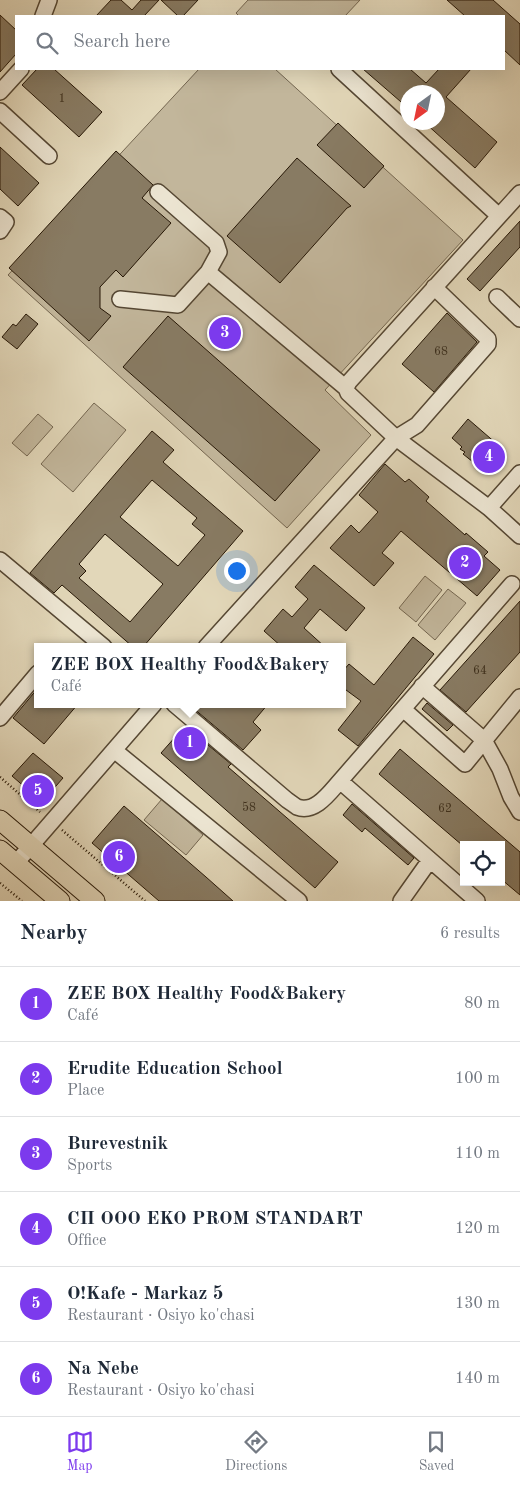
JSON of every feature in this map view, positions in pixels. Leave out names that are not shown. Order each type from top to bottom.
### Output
[{"type":"main road","points":[[0,820],[95,901]]},
{"type":"main road","points":[[0,850],[60,901]]},
{"type":"street","points":[[43,15],[49,0]]},
{"type":"street","points":[[0,92],[20,70]]},
{"type":"street","points":[[340,70],[499,216]]},
{"type":"street","points":[[0,111],[49,156]]},
{"type":"street","points":[[120,299],[178,305],[208,272],[219,252],[216,243],[158,192]]},
{"type":"street","points":[[346,388],[349,382],[520,193]]},
{"type":"street","points":[[0,217],[6,222],[0,231]]},
{"type":"street","points":[[208,272],[346,388],[348,393],[396,438],[489,508],[520,536]]},
{"type":"street","points":[[210,643],[396,438],[417,425],[488,344],[488,338],[434,287]]},
{"type":"street","points":[[496,298],[520,319]]},
{"type":"street","points":[[489,508],[520,474]]},
{"type":"street","points":[[0,560],[99,643]]},
{"type":"street","points":[[179,708],[287,800],[297,807],[305,808],[316,805],[340,781],[512,584]]},
{"type":"street","points":[[0,718],[34,678]]},
{"type":"street","points":[[422,686],[484,740],[500,769],[510,797],[520,812]]},
{"type":"street","points":[[403,709],[465,764],[520,697]]},
{"type":"street","points":[[16,863],[151,708]]},
{"type":"street","points":[[114,750],[298,901]]},
{"type":"street","points":[[340,781],[477,901]]},
{"type":"street","points":[[401,901],[430,860]]},
{"type":"path","points":[[0,777],[145,901]]},
{"type":"path","points":[[0,883],[22,901]]},
{"type":"shaded area","points":[[248,0],[360,0],[346,15],[238,15],[236,13]]},
{"type":"shaded area","points":[[198,70],[276,70],[463,240],[325,390],[371,435],[287,528],[8,275]]},
{"type":"shaded area","points":[[94,403],[126,430],[73,492],[41,464]]},
{"type":"shaded area","points":[[38,414],[53,427],[27,456],[12,443]]},
{"type":"shaded area","points":[[425,576],[442,590],[416,622],[399,608]]},
{"type":"shaded area","points":[[448,589],[466,603],[435,640],[418,625]]},
{"type":"shaded area","points":[[162,799],[203,835],[186,855],[144,820]]},
{"type":"building","points":[[111,0],[121,0],[132,10],[141,0],[159,0],[145,15],[97,15]]},
{"type":"building","points":[[161,0],[198,0],[184,15],[177,15]]},
{"type":"building","points":[[447,0],[493,0],[520,24],[520,65],[505,51],[505,15],[464,15]]},
{"type":"building","points":[[0,15],[15,29],[15,55],[0,72]]},
{"type":"building","points":[[36,70],[55,70],[102,112],[79,137],[22,85]]},
{"type":"building","points":[[364,70],[411,70],[426,83],[438,70],[470,70],[446,97],[497,142],[475,168],[433,130],[445,130],[445,85],[400,85],[400,101]]},
{"type":"building","points":[[338,123],[384,166],[364,188],[317,145]]},
{"type":"building","points":[[0,147],[39,183],[18,206],[0,189]]},
{"type":"building","points":[[116,151],[153,185],[142,198],[171,223],[123,277],[116,270],[100,287],[100,308],[111,316],[89,341],[9,268]]},
{"type":"building","points":[[297,158],[351,206],[347,208],[280,283],[227,236]]},
{"type":"building","points":[[520,221],[520,247],[480,291],[467,279]]},
{"type":"building","points":[[447,313],[477,342],[434,392],[402,364]]},
{"type":"building","points":[[26,314],[38,324],[17,349],[2,337],[13,324],[16,326]]},
{"type":"building","points":[[168,316],[320,450],[275,501],[123,367]]},
{"type":"building","points":[[468,419],[505,451],[490,470],[483,470],[463,454],[465,452],[460,449],[462,447],[452,438]]},
{"type":"building","points":[[152,431],[174,450],[163,462],[243,531],[146,643],[128,643],[62,585],[54,593],[30,573]],"holes":[[[152,480],[197,518],[192,524],[205,535],[178,566],[120,517]],[[105,534],[163,584],[130,622],[79,578],[86,571],[79,564]]]},
{"type":"building","points":[[385,464],[405,482],[409,479],[429,497],[426,501],[488,552],[484,556],[500,570],[477,596],[401,531],[382,553],[394,563],[374,586],[330,548],[351,525],[359,533],[378,512],[359,495]]},
{"type":"building","points":[[314,565],[365,608],[346,631],[320,609],[304,628],[321,643],[278,643],[264,631],[283,609],[292,617],[308,599],[295,587]]},
{"type":"building","points":[[520,601],[520,652],[466,712],[440,690]]},
{"type":"building","points":[[413,637],[434,654],[358,746],[338,730],[361,701],[346,690],[346,667],[349,664],[374,685]]},
{"type":"building","points":[[34,693],[34,708],[75,708],[44,744],[13,718]]},
{"type":"building","points":[[427,703],[453,725],[447,731],[422,709]]},
{"type":"building","points":[[193,708],[265,708],[253,722],[261,730],[243,750]]},
{"type":"building","points":[[185,726],[231,764],[228,767],[338,862],[315,888],[161,753]]},
{"type":"building","points":[[400,749],[520,852],[520,895],[505,882],[505,841],[460,841],[460,843],[379,774]]},
{"type":"building","points":[[33,753],[63,778],[42,802],[12,776]]},
{"type":"building","points":[[352,804],[414,858],[408,865],[365,828],[362,832],[343,815]]},
{"type":"building","points":[[124,806],[233,901],[159,901],[92,843]]},
{"type":"place","name":"Burevestnik","points":[[225,333]]},
{"type":"place","name":"СП ООО EKO PROM STANDART","points":[[489,457]]},
{"type":"place","name":"Erudite Education School","points":[[465,563]]},
{"type":"place","name":"ZEE BOX Healthy Food&Bakery","points":[[190,743]]},
{"type":"place","name":"O!Kafe - Markaz 5","points":[[38,791]]},
{"type":"place","name":"Na Nebe","points":[[119,857]]}]
